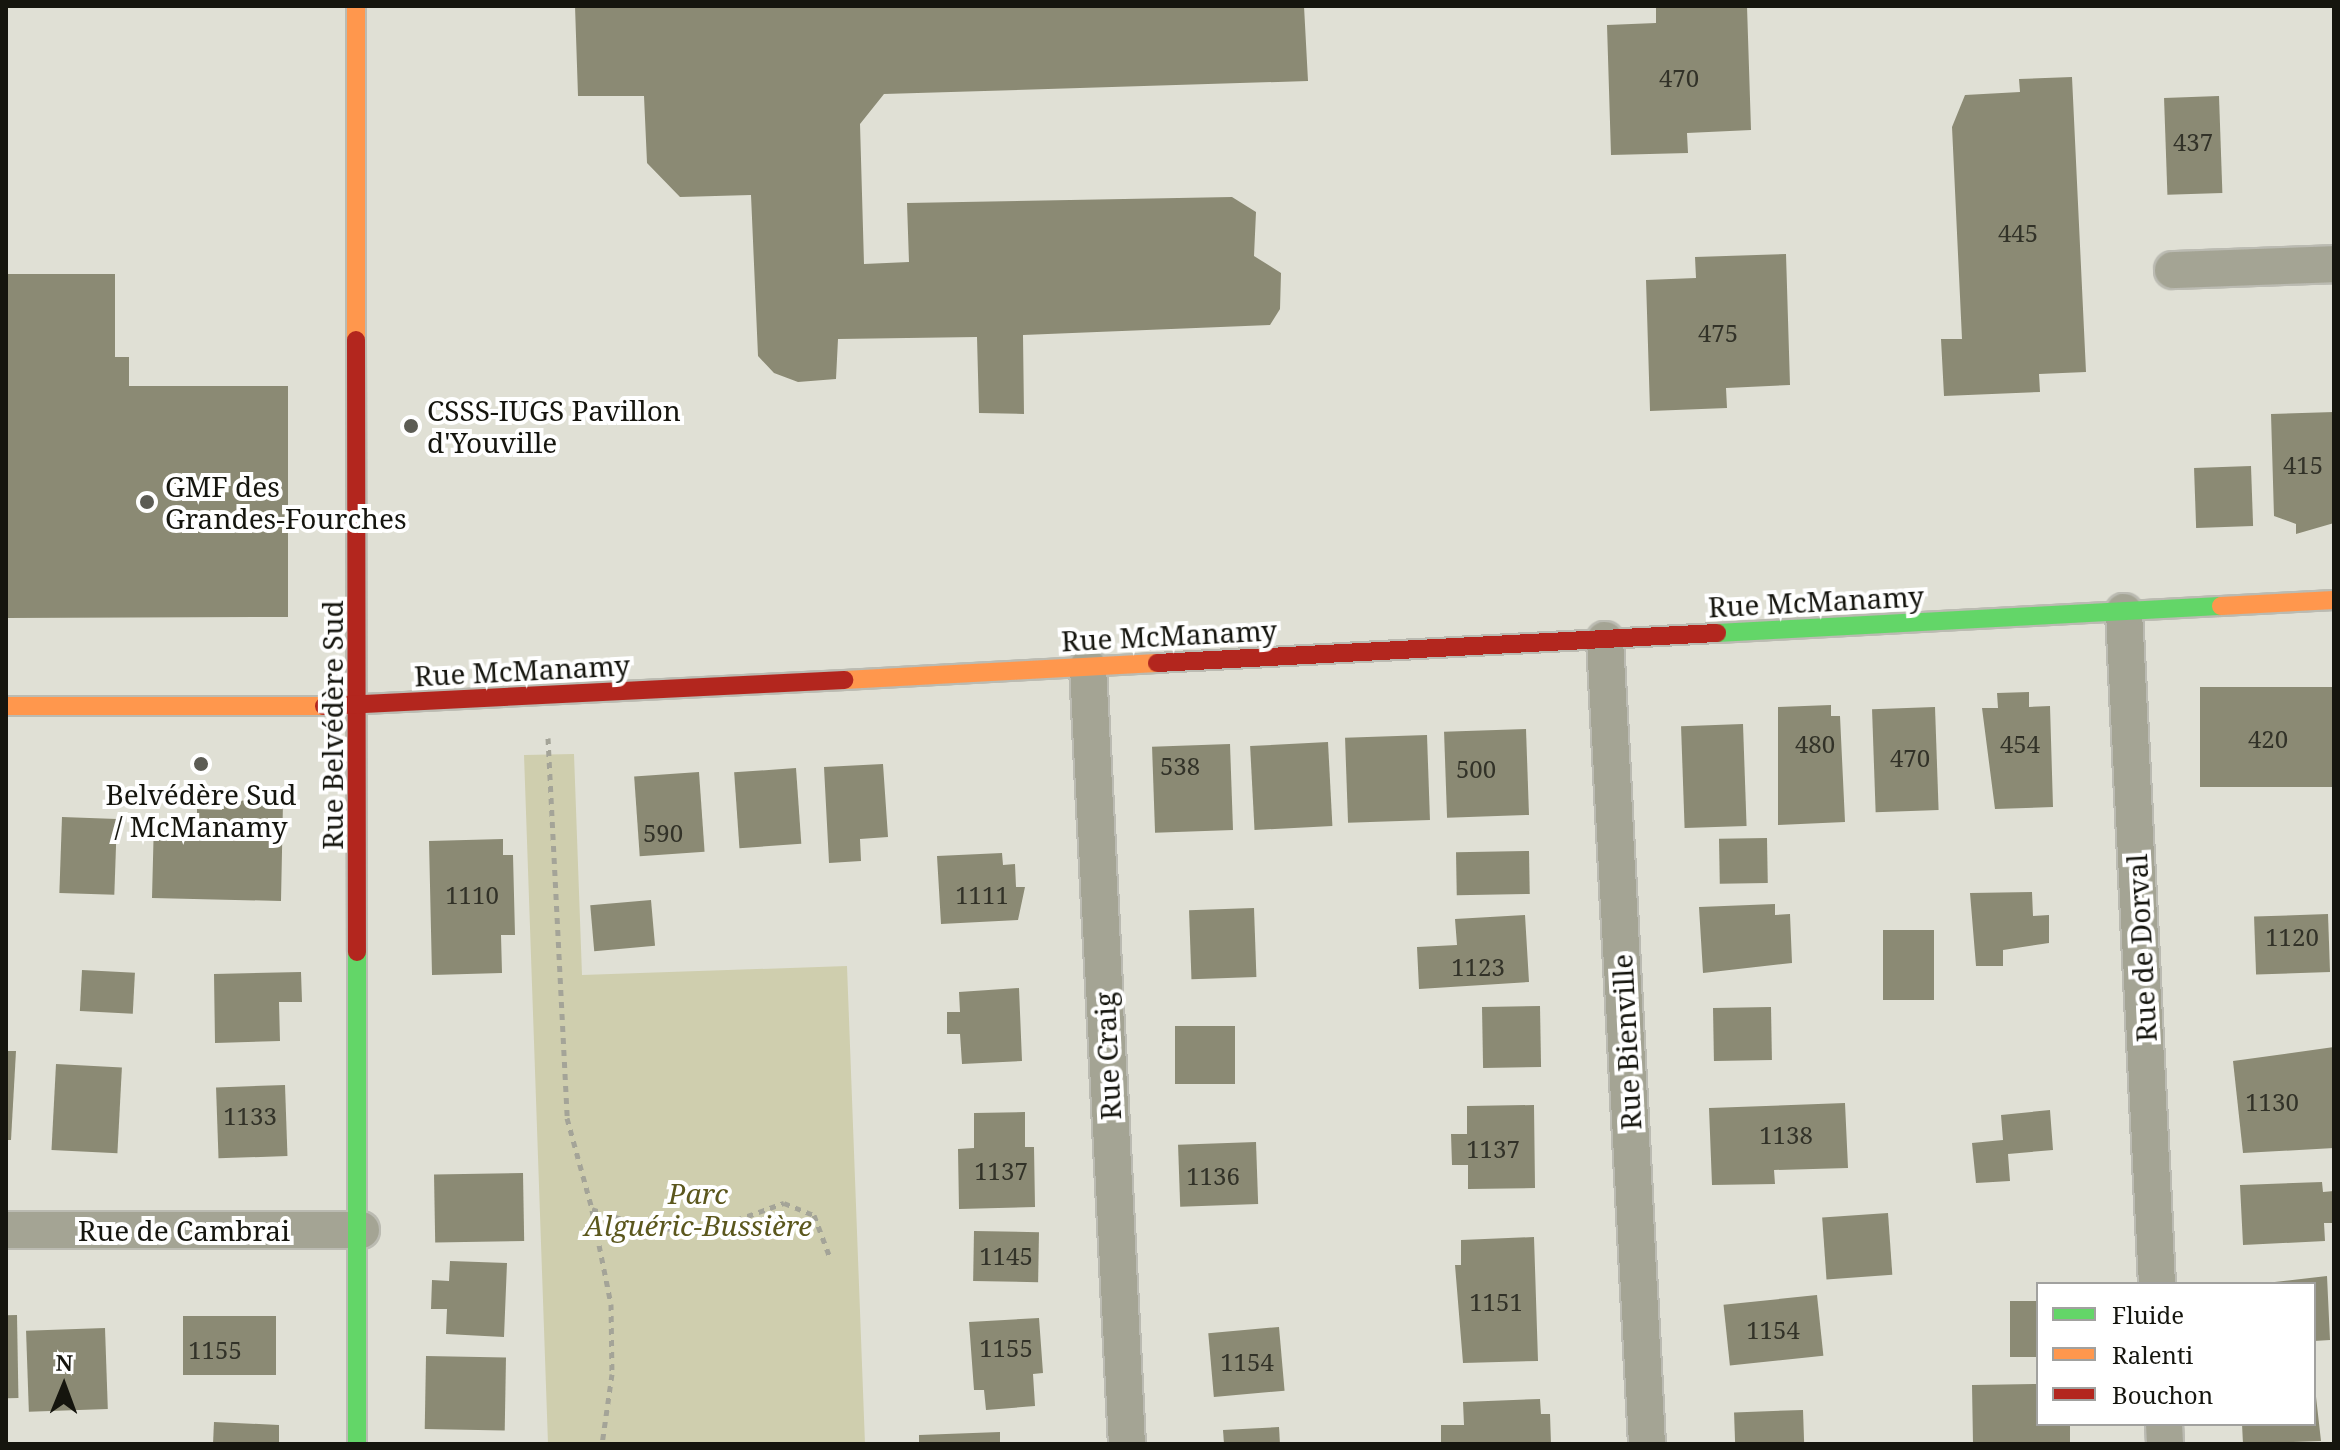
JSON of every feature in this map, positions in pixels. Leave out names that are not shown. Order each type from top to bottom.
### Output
[{"type":"street","name":"Rue Belvédère Sud","points":[[356,6],[361,1230],[357,1444]]},
{"type":"street","points":[[2173,270],[2334,264]]},
{"type":"street","name":"Rue McManamy","points":[[6,706],[359,706],[2334,600]]},
{"type":"street","name":"Rue de Dorval","points":[[2124,612],[2157,1282]]},
{"type":"street","name":"Rue Bienville","points":[[1605,640],[1647,1444]]},
{"type":"street","name":"Rue Craig","points":[[1088,667],[1127,1444]]},
{"type":"street","name":"Rue de Cambrai","points":[[6,1230],[361,1230]]},
{"type":"path","points":[[546,697],[567,1118],[592,1209],[611,1304],[602,1444]]},
{"type":"path","points":[[592,1209],[643,1226],[702,1232],[784,1203],[814,1215],[829,1255]]},
{"type":"green space","name":"Parc Alguéric-Bussière","points":[[574,754],[582,975],[847,966],[865,1444],[548,1444],[524,755]]},
{"type":"building","points":[[575,6],[1304,6],[1308,81],[884,94],[860,124],[864,264],[909,262],[907,203],[1232,197],[1256,212],[1254,256],[1281,273],[1280,309],[1270,325],[1023,335],[1024,414],[979,413],[977,337],[838,339],[836,379],[798,382],[774,373],[758,356],[751,195],[680,197],[647,163],[644,96],[578,96]]},
{"type":"building","points":[[1656,6],[1747,6],[1751,130],[1687,133],[1688,153],[1611,155],[1607,25],[1656,23]]},
{"type":"building","points":[[2072,77],[2086,372],[2039,374],[2040,392],[1944,396],[1941,339],[1962,339],[1952,127],[1965,95],[2020,92],[2019,79]]},
{"type":"building","points":[[2219,96],[2222,193],[2167,195],[2164,98]]},
{"type":"building","points":[[1786,254],[1790,385],[1726,388],[1727,408],[1650,411],[1646,280],[1696,278],[1695,257]]},
{"type":"building","name":"GMF des Grandes-Fourches","points":[[6,274],[115,274],[115,357],[129,357],[129,386],[288,386],[288,617],[6,618]]},
{"type":"building","points":[[2334,412],[2334,523],[2296,534],[2296,524],[2274,516],[2271,414]]},
{"type":"building","points":[[2251,466],[2253,526],[2196,528],[2194,468]]},
{"type":"building","points":[[2200,687],[2334,687],[2334,787],[2200,787]]},
{"type":"building","points":[[2029,692],[2029,707],[2050,706],[2053,807],[1995,809],[1982,708],[1998,708],[1997,693]]},
{"type":"building","points":[[1831,705],[1831,716],[1840,716],[1845,822],[1778,825],[1778,707]]},
{"type":"building","points":[[1935,707],[1939,810],[1876,812],[1872,709]]},
{"type":"building","points":[[1743,724],[1747,826],[1685,828],[1681,726]]},
{"type":"building","points":[[1526,729],[1529,815],[1447,818],[1444,732]]},
{"type":"building","points":[[1427,735],[1430,820],[1348,823],[1345,738]]},
{"type":"building","points":[[1328,742],[1332,826],[1255,830],[1250,746]]},
{"type":"building","points":[[1230,744],[1233,830],[1155,833],[1152,747]]},
{"type":"building","points":[[883,764],[888,837],[860,839],[861,861],[829,863],[824,767]]},
{"type":"building","points":[[796,768],[801,844],[739,848],[734,772]]},
{"type":"building","points":[[699,772],[705,852],[640,856],[634,777]]},
{"type":"building","points":[[223,800],[283,802],[281,901],[152,898],[154,820],[197,821],[197,809],[222,810]]},
{"type":"building","points":[[62,817],[117,819],[114,895],[59,893]]},
{"type":"building","points":[[1767,838],[1768,883],[1720,884],[1719,839]]},
{"type":"building","points":[[503,839],[503,855],[513,855],[515,935],[501,935],[502,973],[432,975],[429,841]]},
{"type":"building","points":[[1529,851],[1530,894],[1457,895],[1456,852]]},
{"type":"building","points":[[1002,853],[1003,865],[1015,864],[1016,887],[1025,887],[1018,920],[941,924],[937,856]]},
{"type":"building","points":[[2032,892],[2033,916],[2049,915],[2049,943],[2003,950],[2003,966],[1976,966],[1970,893]]},
{"type":"building","points":[[651,900],[655,946],[594,951],[590,905]]},
{"type":"building","points":[[1775,904],[1775,915],[1790,914],[1792,963],[1703,973],[1699,907]]},
{"type":"building","points":[[1254,908],[1256,977],[1191,979],[1189,910]]},
{"type":"building","points":[[2328,914],[2330,972],[2256,975],[2254,917]]},
{"type":"building","points":[[1525,915],[1529,982],[1419,989],[1417,947],[1457,945],[1455,919]]},
{"type":"building","points":[[1883,930],[1934,930],[1934,1000],[1883,1000]]},
{"type":"building","points":[[82,970],[135,973],[133,1014],[80,1011]]},
{"type":"building","points":[[301,972],[302,1002],[279,1002],[280,1041],[215,1043],[214,974]]},
{"type":"building","points":[[1019,988],[1022,1061],[962,1064],[960,1034],[947,1034],[947,1012],[960,1012],[959,992]]},
{"type":"building","points":[[1540,1006],[1541,1067],[1483,1068],[1482,1007]]},
{"type":"building","points":[[1771,1007],[1772,1060],[1714,1061],[1713,1008]]},
{"type":"building","points":[[1175,1026],[1235,1026],[1235,1084],[1175,1084]]},
{"type":"building","points":[[2334,1047],[2334,1148],[2243,1153],[2233,1061]]},
{"type":"building","points":[[6,1051],[16,1051],[11,1140],[6,1140]]},
{"type":"building","points":[[56,1064],[122,1067],[117,1153],[51,1150]]},
{"type":"building","points":[[285,1085],[287,1156],[219,1158],[216,1087]]},
{"type":"building","points":[[1845,1103],[1848,1168],[1774,1170],[1775,1184],[1712,1185],[1709,1108]]},
{"type":"building","points":[[1534,1105],[1535,1188],[1468,1189],[1468,1165],[1452,1165],[1451,1134],[1467,1134],[1467,1106]]},
{"type":"building","points":[[2050,1110],[2053,1150],[2008,1154],[2010,1181],[1976,1183],[1972,1143],[2003,1140],[2001,1115]]},
{"type":"building","points":[[1025,1112],[1025,1147],[1034,1147],[1035,1207],[959,1209],[958,1149],[974,1148],[974,1113]]},
{"type":"building","points":[[1256,1142],[1258,1204],[1180,1207],[1178,1145]]},
{"type":"building","points":[[523,1173],[524,1241],[435,1243],[434,1175]]},
{"type":"building","points":[[2322,1182],[2323,1192],[2334,1191],[2334,1223],[2324,1223],[2325,1241],[2243,1245],[2240,1185]]},
{"type":"building","points":[[1888,1213],[1892,1275],[1826,1279],[1822,1218]]},
{"type":"building","points":[[974,1231],[1039,1232],[1038,1282],[973,1281]]},
{"type":"building","points":[[1534,1237],[1538,1361],[1463,1363],[1455,1265],[1461,1265],[1461,1240]]},
{"type":"building","points":[[450,1261],[507,1263],[504,1337],[446,1334],[447,1309],[431,1309],[432,1280],[449,1281]]},
{"type":"building","points":[[2327,1276],[2330,1340],[2316,1341],[2316,1282],[2274,1282]]},
{"type":"building","points":[[1817,1295],[1823,1356],[1730,1365],[1724,1305]]},
{"type":"building","points":[[2010,1301],[2036,1301],[2036,1357],[2010,1357]]},
{"type":"building","points":[[6,1315],[17,1315],[18,1398],[7,1398]]},
{"type":"building","points":[[183,1316],[276,1316],[276,1375],[183,1375]]},
{"type":"building","points":[[1039,1318],[1043,1373],[1033,1374],[1035,1406],[986,1410],[984,1390],[974,1390],[969,1322]]},
{"type":"building","points":[[1279,1327],[1285,1391],[1214,1397],[1208,1333]]},
{"type":"building","points":[[105,1328],[108,1409],[29,1412],[26,1331]]},
{"type":"building","points":[[426,1356],[506,1357],[505,1430],[425,1429]]},
{"type":"building","points":[[2036,1384],[2036,1426],[2070,1426],[2070,1442],[1973,1444],[1972,1385]]},
{"type":"building","points":[[2316,1397],[2321,1441],[2243,1444],[2242,1426],[2316,1426]]},
{"type":"building","points":[[1540,1399],[1541,1414],[1550,1414],[1551,1444],[1441,1444],[1441,1425],[1464,1425],[1463,1402]]},
{"type":"building","points":[[1803,1410],[1804,1444],[1735,1444],[1734,1412]]},
{"type":"building","points":[[214,1422],[279,1425],[279,1444],[213,1444]]},
{"type":"building","points":[[1279,1427],[1280,1444],[1224,1444],[1223,1430]]},
{"type":"building","points":[[1000,1432],[1000,1444],[919,1444],[919,1435]]},
{"type":"traffic: fast","points":[[1717,633],[2221,606]]},
{"type":"traffic: fast","points":[[357,952],[357,1444]]},
{"type":"traffic: slow","points":[[356,6],[356,340]]},
{"type":"traffic: slow","points":[[2221,606],[2334,600]]},
{"type":"traffic: slow","points":[[844,680],[1157,663]]},
{"type":"traffic: slow","points":[[6,706],[324,706]]},
{"type":"traffic: jam","points":[[356,340],[357,952]]},
{"type":"traffic: jam","points":[[1157,663],[1717,633]]},
{"type":"traffic: jam","points":[[324,706],[844,680]]},
{"type":"place","name":"CSSS-IUGS Pavillon d'Youville","points":[[411,426]]},
{"type":"place","name":"GMF des Grandes-Fourches","points":[[147,502]]},
{"type":"place","name":"Belvédère Sud / McManamy","points":[[201,764]]}]
